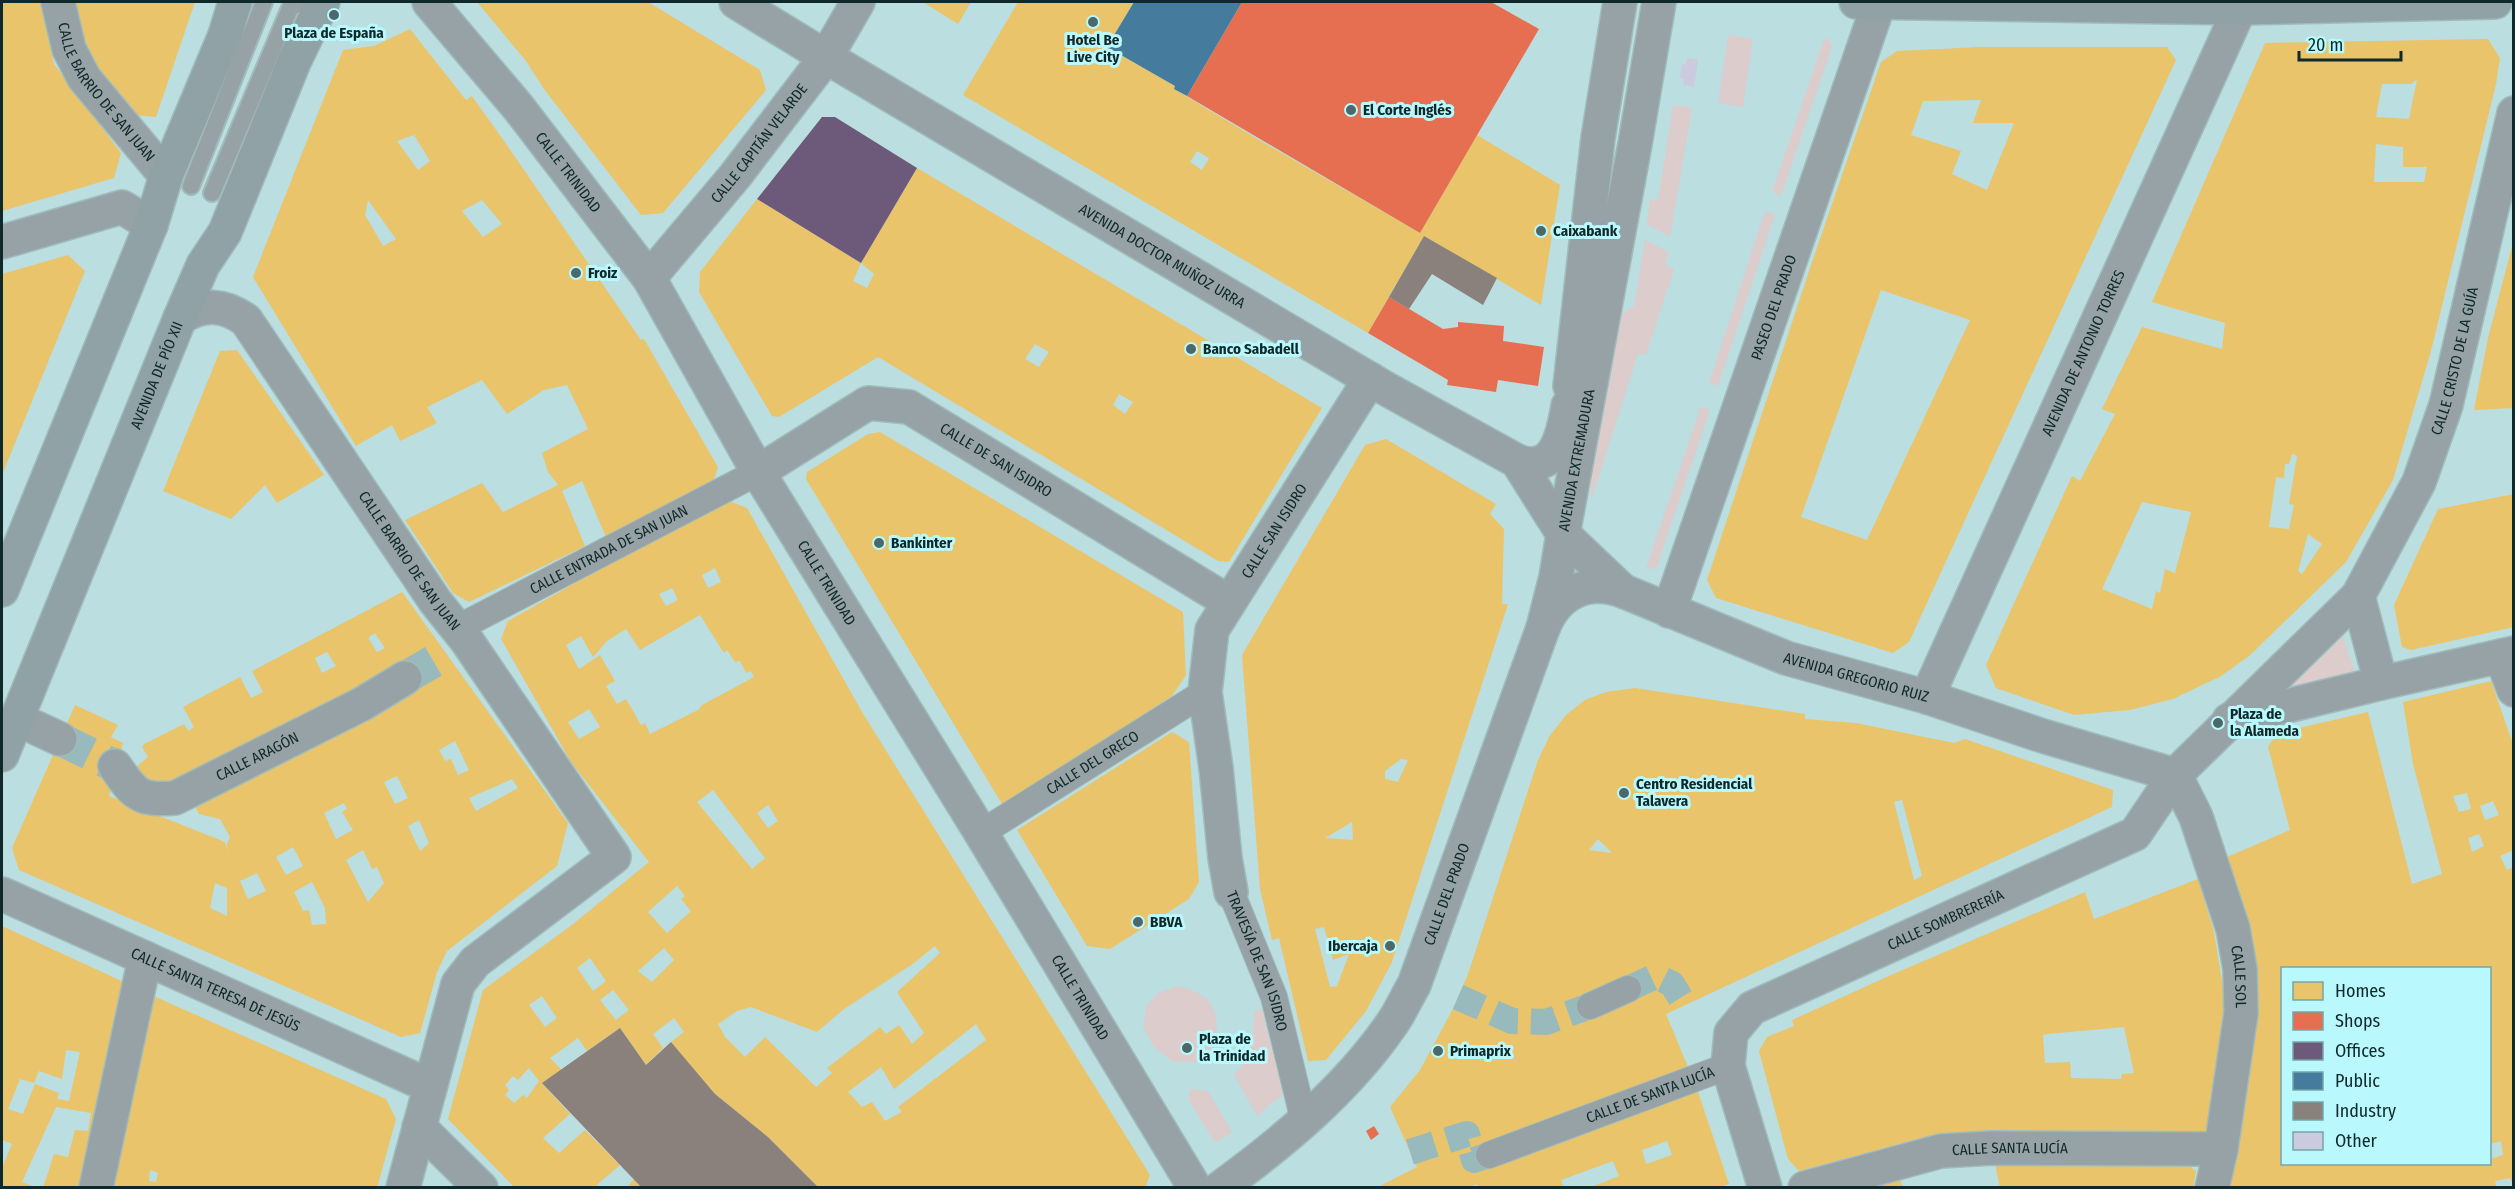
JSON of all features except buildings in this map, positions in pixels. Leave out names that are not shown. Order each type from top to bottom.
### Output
[{"type":"main road","points":[[2,590],[151,225],[178,181],[235,2]]},
{"type":"main road","name":"AVENIDA DE PÍO XII","points":[[2,755],[180,318],[203,265],[225,232],[294,62],[323,2]]},
{"type":"main road","points":[[1867,2],[2240,8],[2495,2]]},
{"type":"street","name":"CALLE BARRIO DE SAN JUAN","points":[[58,2],[69,49],[84,78],[178,181]]},
{"type":"street","name":"CALLE TRINIDAD","points":[[429,2],[518,107],[648,278],[758,472],[981,833],[1195,1188]]},
{"type":"street","name":"AVENIDA DOCTOR MUÑOZ URRA","points":[[736,2],[1370,379],[1517,460],[1563,534]]},
{"type":"street","name":"CALLE CAPITÁN VELARDE","points":[[648,278],[735,176],[826,57],[858,2]]},
{"type":"street","name":"AVENIDA EXTREMADURA","points":[[1563,534],[1569,399],[1598,138],[1620,2]]},
{"type":"street","name":"AVENIDA EXTREMADURA","points":[[1563,534],[1659,2]]},
{"type":"street","name":"PASEO DEL PRADO","points":[[1669,611],[1867,2]]},
{"type":"street","name":"AVENIDA DE ANTONIO TORRES","points":[[1927,696],[2240,8]]},
{"type":"street","name":"CALLE CRISTO DE LA GUÍA","points":[[2358,596],[2419,483],[2446,405],[2514,113]]},
{"type":"street","points":[[2,242],[122,207],[151,225]]},
{"type":"street","name":"CALLE BARRIO DE SAN JUAN","points":[[180,318],[193,310],[220,307],[234,311],[246,320],[435,601],[457,641],[614,857],[475,962],[458,984],[430,1086]]},
{"type":"street","name":"CALLE SAN ISIDRO","points":[[1205,692],[1212,630],[1370,379]]},
{"type":"street","points":[[1517,460],[1529,465],[1540,464],[1548,458],[1562,433],[1569,399]]},
{"type":"street","name":"CALLE DE SAN ISIDRO","points":[[758,472],[868,403],[909,407],[1229,602]]},
{"type":"street","name":"CALLE ENTRADA DE SAN JUAN","points":[[457,641],[758,472]]},
{"type":"street","name":"AVENIDA GREGORIO RUIZ","points":[[1563,534],[1623,591],[1786,658],[1927,696],[2043,736],[2175,775]]},
{"type":"street","name":"CALLE DEL PRADO","points":[[1220,1188],[1304,1121],[1362,1063],[1392,1024],[1413,985],[1543,628],[1556,577],[1563,534]]},
{"type":"street","points":[[1543,628],[1554,606],[1574,591],[1598,585],[1623,591]]},
{"type":"street","points":[[2175,775],[2358,596],[2381,683]]},
{"type":"street","points":[[2229,720],[2507,654],[2514,690]]},
{"type":"street","name":"CALLE ARAGÓN","points":[[115,766],[132,791],[155,800],[175,798],[362,704],[405,678]]},
{"type":"street","name":"CALLE DEL GRECO","points":[[981,833],[1205,692]]},
{"type":"street","name":"TRAVESÍA DE SAN ISIDRO","points":[[1205,692],[1231,892],[1275,997],[1304,1121]]},
{"type":"street","points":[[17,719],[60,739]]},
{"type":"street","name":"CALLE SOMBRERERÍA","points":[[1728,1066],[1731,1033],[1752,1008],[2135,834],[2175,775]]},
{"type":"street","name":"CALLE SOL","points":[[2175,775],[2196,817],[2233,929],[2240,969],[2241,1013],[2221,1149],[2212,1188]]},
{"type":"street","name":"CALLE SANTA TERESA DE JESÚS","points":[[2,894],[430,1086]]},
{"type":"street","points":[[96,1188],[145,958]]},
{"type":"street","points":[[1590,1006],[1628,989]]},
{"type":"street","name":"CALLE DE SANTA LUCÍA","points":[[1489,1155],[1728,1066],[1765,1188]]},
{"type":"street","points":[[403,1188],[430,1086]]},
{"type":"street","points":[[419,1127],[481,1188]]},
{"type":"street","name":"CALLE SANTA LUCÍA","points":[[1805,1188],[1941,1151],[1992,1148],[2221,1149]]},
{"type":"lane","points":[[178,181],[264,2]]},
{"type":"lane","points":[[212,193],[290,8],[301,2]]},
{"type":"shaded area","points":[[1728,35],[1753,39],[1743,107],[1718,103]]},
{"type":"shaded area","points":[[1824,39],[1829,39],[1832,47],[1781,196],[1772,192]]},
{"type":"shaded area","points":[[1673,105],[1692,108],[1670,237],[1647,224],[1650,199],[1658,200]]},
{"type":"shaded area","points":[[1765,211],[1775,214],[1718,386],[1709,383]]},
{"type":"shaded area","points":[[1645,240],[1668,252],[1666,266],[1674,269],[1646,355],[1638,354],[1591,501],[1591,470],[1617,317],[1634,306]]},
{"type":"shaded area","points":[[1701,406],[1710,410],[1656,569],[1646,568]]},
{"type":"shaded area","points":[[2343,636],[2356,675],[2288,689]]},
{"type":"shaded area","points":[[1178,986],[1200,994],[1212,1006],[1215,1014],[1217,1024],[1215,1047],[1199,1062],[1173,1062],[1154,1047],[1143,1027],[1146,1007],[1158,993]]},
{"type":"shaded area","points":[[1262,1009],[1283,1094],[1257,1116],[1234,1075],[1245,1060],[1251,1045],[1254,1011]]},
{"type":"shaded area","points":[[1191,1089],[1208,1091],[1232,1132],[1215,1143],[1188,1099]]},
{"type":"tunnel","points":[[405,678],[446,654]]},
{"type":"tunnel","points":[[60,739],[115,766]]},
{"type":"tunnel","points":[[1628,989],[1656,976],[1672,984],[1685,1005]]},
{"type":"tunnel","points":[[1458,997],[1512,1021],[1546,1022],[1590,1006]]},
{"type":"tunnel","points":[[1410,1152],[1467,1134],[1474,1160],[1489,1155]]},
{"type":"place","name":"Plaza de España","points":[[334,15]]},
{"type":"place","name":"Hotel Be Live City","points":[[1093,22]]},
{"type":"place","name":"El Corte Inglés","points":[[1351,110]]},
{"type":"place","name":"Caixabank","points":[[1541,231]]},
{"type":"place","name":"Froiz","points":[[576,273]]},
{"type":"place","name":"Banco Sabadell","points":[[1191,349]]},
{"type":"place","name":"Bankinter","points":[[879,543]]},
{"type":"place","name":"Plaza de la Alameda","points":[[2218,723]]},
{"type":"place","name":"Centro Residencial Talavera","points":[[1624,793]]},
{"type":"place","name":"BBVA","points":[[1138,922]]},
{"type":"place","name":"Ibercaja","points":[[1390,946]]},
{"type":"place","name":"Plaza de la Trinidad","points":[[1187,1048]]},
{"type":"place","name":"Primaprix","points":[[1438,1051]]}]
